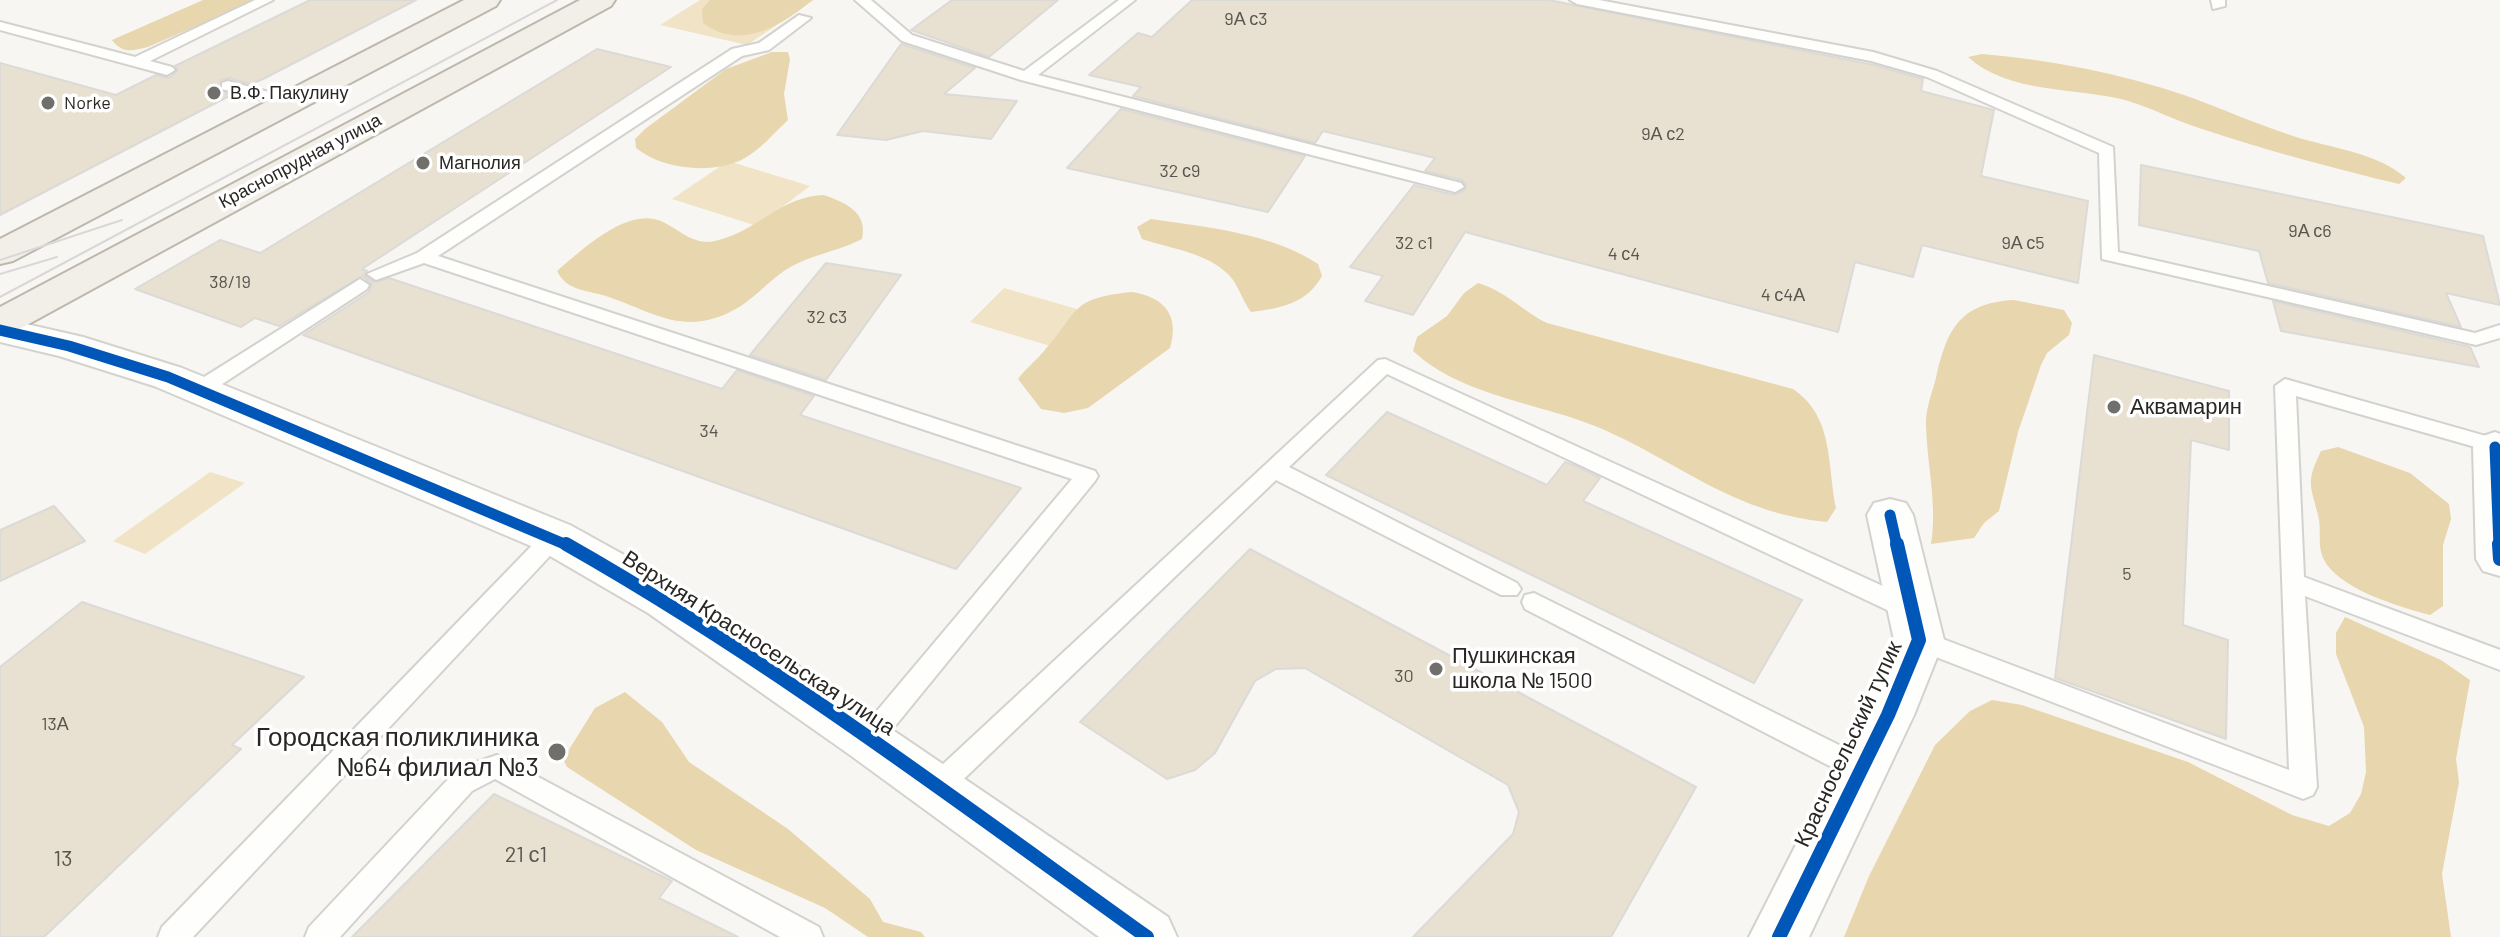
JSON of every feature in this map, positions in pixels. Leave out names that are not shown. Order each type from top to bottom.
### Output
[{"type":"main road","points":[[0,253],[486,0]]},
{"type":"main road","name":"Краснопрудная улица","points":[[0,323],[601,0]]},
{"type":"street","name":"Верхняя Красносельская улица","points":[[0,330],[69,346],[200,389],[554,537],[665,600],[869,739],[1147,937]]},
{"type":"street","points":[[2498,447],[2500,559]]},
{"type":"street","points":[[1890,515],[1916,625]]},
{"type":"street","name":"Красносельский тупик","points":[[1779,937],[1861,769],[1916,625]]},
{"type":"lane","points":[[136,62],[266,0]]},
{"type":"lane","points":[[862,0],[907,38],[1026,77],[1455,187]]},
{"type":"lane","points":[[1026,77],[1128,0]]},
{"type":"lane","points":[[1577,0],[1888,61],[1932,74],[2107,151],[2109,255],[2476,339],[2500,331]]},
{"type":"lane","points":[[200,389],[368,280],[424,257],[737,52],[764,47],[804,18]]},
{"type":"lane","points":[[0,26],[167,70]]},
{"type":"lane","points":[[228,86],[288,102]]},
{"type":"lane","points":[[424,257],[1087,476],[869,739]]},
{"type":"lane","points":[[937,787],[1385,365],[1916,625],[2020,682],[2303,787],[2285,386],[2498,447]]},
{"type":"lane","points":[[1274,469],[1509,589]]},
{"type":"lane","points":[[173,937],[554,537]]},
{"type":"lane","points":[[2292,582],[2500,660]]},
{"type":"lane","points":[[1534,602],[1861,769]]},
{"type":"lane","points":[[320,937],[462,783],[472,775],[497,767],[808,937]]},
{"type":"shaded area","points":[[203,0],[256,0],[148,47],[128,50],[120,48],[112,40]]},
{"type":"shaded area","points":[[700,0],[814,0],[747,45],[660,25]]},
{"type":"shaded area","points":[[710,0],[812,0],[774,26],[746,35],[731,35],[703,23],[702,9]]},
{"type":"shaded area","points":[[772,52],[788,52],[790,59],[784,94],[788,120],[751,154],[719,167],[689,168],[660,161],[636,148],[635,139],[645,129],[726,69]]},
{"type":"shaded area","points":[[1982,54],[2084,68],[2160,87],[2293,136],[2367,156],[2406,178],[2399,184],[2299,158],[2199,128],[2125,100],[2043,88],[2003,78],[1968,57]]},
{"type":"shaded area","points":[[728,161],[810,186],[757,226],[672,199]]},
{"type":"shaded area","points":[[824,195],[854,210],[862,222],[862,239],[793,266],[741,306],[705,321],[674,320],[573,287],[557,271],[592,242],[635,220],[649,218],[663,222],[690,237],[711,242],[746,229],[795,201]]},
{"type":"shaded area","points":[[1151,219],[1238,233],[1280,245],[1318,264],[1322,276],[1300,299],[1251,312],[1232,279],[1220,267],[1188,252],[1142,239],[1137,227]]},
{"type":"shaded area","points":[[1478,283],[1497,291],[1547,323],[1793,389],[1816,413],[1826,442],[1836,508],[1827,522],[1795,517],[1739,499],[1609,432],[1482,390],[1434,367],[1413,351],[1417,337],[1447,316],[1464,293]]},
{"type":"shaded area","points":[[1004,288],[1115,320],[1084,356],[970,322]]},
{"type":"shaded area","points":[[1132,292],[1153,298],[1167,310],[1173,326],[1170,348],[1088,408],[1064,413],[1041,409],[1018,379],[1024,371],[1086,303]]},
{"type":"shaded area","points":[[2014,300],[2064,310],[2072,323],[2069,335],[2047,353],[2041,365],[2018,432],[1999,511],[1984,523],[1974,538],[1931,544],[1933,514],[1926,420],[1945,346],[1951,333],[1968,313],[1996,302]]},
{"type":"shaded area","points":[[2338,447],[2410,473],[2449,504],[2451,519],[2443,545],[2443,606],[2430,615],[2355,588],[2330,569],[2323,558],[2311,477],[2321,451]]},
{"type":"shaded area","points":[[210,472],[245,483],[145,554],[113,541]]},
{"type":"shaded area","points":[[2345,617],[2441,660],[2470,680],[2456,759],[2459,782],[2442,874],[2451,937],[1844,937],[1869,876],[1935,745],[1970,711],[1992,700],[2022,705],[2188,762],[2292,815],[2329,826],[2350,813],[2361,794],[2366,772],[2364,727],[2336,654],[2336,633]]},
{"type":"shaded area","points":[[625,692],[662,722],[689,762],[788,829],[870,899],[883,922],[921,932],[925,937],[868,937],[825,908],[696,850],[567,767],[563,759],[595,708]]},
{"type":"building","points":[[310,0],[416,0],[251,84],[229,78],[221,80],[220,91],[231,95],[0,215],[0,63],[116,95],[156,75],[169,78],[178,70],[175,66]]},
{"type":"building","points":[[952,0],[1058,0],[989,57],[911,30]]},
{"type":"building","points":[[1192,0],[1549,0],[1874,65],[1923,79],[1921,91],[1994,110],[1981,176],[2088,201],[2078,283],[1922,245],[1913,277],[1855,262],[1838,332],[1465,232],[1413,315],[1365,301],[1383,276],[1350,267],[1414,185],[1454,195],[1465,190],[1466,185],[1462,180],[1425,171],[1435,158],[1323,131],[1315,143],[1133,96],[1141,87],[1089,75],[1138,33],[1152,37]]},
{"type":"building","points":[[901,44],[975,68],[944,94],[1017,101],[991,139],[923,131],[886,140],[837,135]]},
{"type":"building","points":[[597,49],[671,67],[362,269],[367,271],[364,275],[374,282],[389,278],[722,389],[737,370],[814,396],[800,415],[1021,488],[956,569],[303,335],[369,292],[372,284],[362,276],[279,326],[255,318],[241,327],[135,289],[220,240],[260,253]]},
{"type":"building","points":[[1121,109],[1305,156],[1268,212],[1067,168]]},
{"type":"building","points":[[2141,165],[2483,236],[2500,305],[2446,293],[2461,327],[2268,283],[2259,251],[2139,225]]},
{"type":"building","points":[[826,263],[901,275],[826,380],[750,355]]},
{"type":"building","points":[[2273,301],[2470,347],[2479,367],[2281,331]]},
{"type":"building","points":[[2094,355],[2229,391],[2229,450],[2191,440],[2183,625],[2228,640],[2226,739],[2055,678]]},
{"type":"building","points":[[1387,412],[1547,485],[1565,462],[1578,467],[1600,478],[1583,501],[1802,600],[1754,683],[1326,475]]},
{"type":"building","points":[[54,506],[85,541],[0,581],[0,530]]},
{"type":"building","points":[[1250,549],[1696,787],[1611,937],[1413,937],[1513,834],[1519,812],[1508,785],[1305,668],[1276,669],[1255,681],[1215,753],[1195,770],[1167,779],[1080,722]]},
{"type":"building","points":[[82,602],[304,677],[232,745],[241,749],[44,937],[0,937],[0,667]]},
{"type":"building","points":[[494,794],[672,881],[659,898],[738,937],[352,937]]},
{"type":"tram line","points":[[0,297],[557,0]]},
{"type":"tram line","points":[[0,260],[122,220]]},
{"type":"tram line","points":[[0,274],[57,257]]},
{"type":"cycle path","points":[[0,330],[69,346],[168,377],[554,537],[665,600],[869,739],[1147,937]]},
{"type":"cycle path","points":[[2495,447],[2500,559]]},
{"type":"cycle path","points":[[1779,937],[1888,715],[1919,640],[1890,515]]},
{"type":"place","name":"В.Ф. Пакулину","points":[[214,93]]},
{"type":"place","name":"Norke","points":[[48,103]]},
{"type":"place","name":"Магнолия","points":[[423,163]]},
{"type":"place","name":"Аквамарин","points":[[2114,407]]},
{"type":"place","name":"Пушкинская школа № 1500","points":[[1436,669]]},
{"type":"place","name":"Городская поликлиника №64 филиал №3","points":[[557,752]]}]
